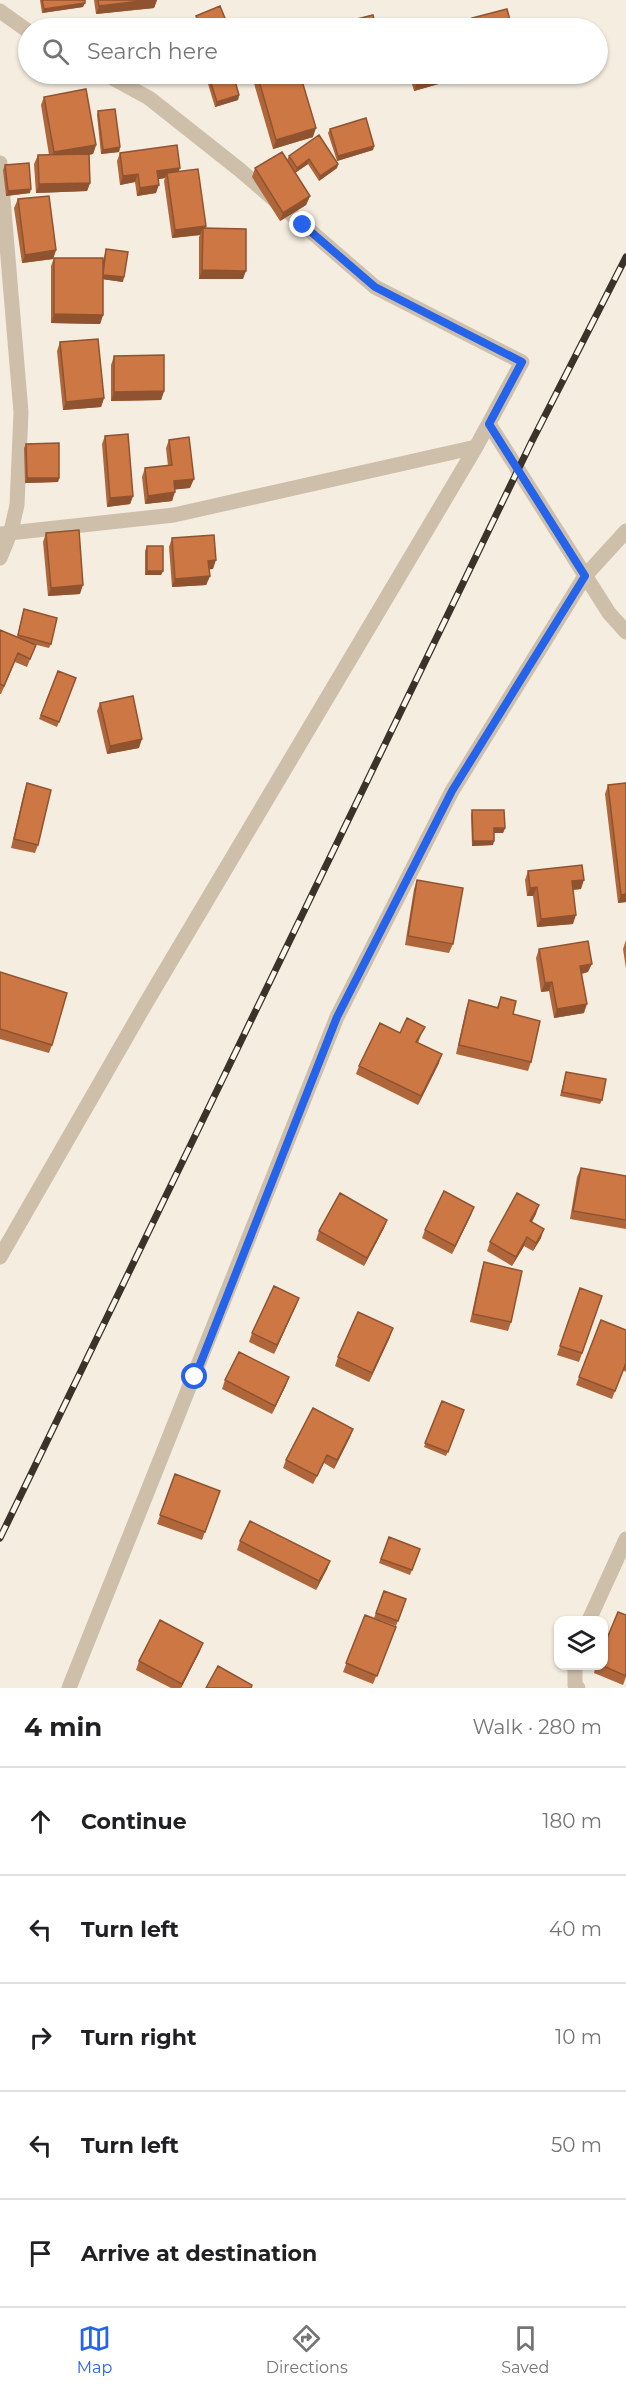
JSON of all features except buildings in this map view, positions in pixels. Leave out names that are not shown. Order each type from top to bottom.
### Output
[{"type":"street","points":[[0,11],[18,24]]},
{"type":"street","points":[[0,1257],[146,1003],[477,447],[522,362],[375,287],[240,170],[149,98],[123,84]]},
{"type":"street","points":[[0,163],[21,412],[17,505],[5,533],[0,558]]},
{"type":"street","points":[[489,424],[609,613],[626,632]]},
{"type":"street","points":[[5,533],[183,513],[477,447]]},
{"type":"street","points":[[73,1685],[337,1017],[452,791],[585,576],[626,531]]},
{"type":"street","points":[[591,1616],[626,1539]]},
{"type":"street","points":[[575,1670],[576,1687]]},
{"type":"railway","points":[[0,1538],[531,443],[626,257]]},
{"type":"route","points":[[195,1377],[337,1017],[452,791],[585,576],[489,424],[522,362],[375,287],[303,225]]}]
